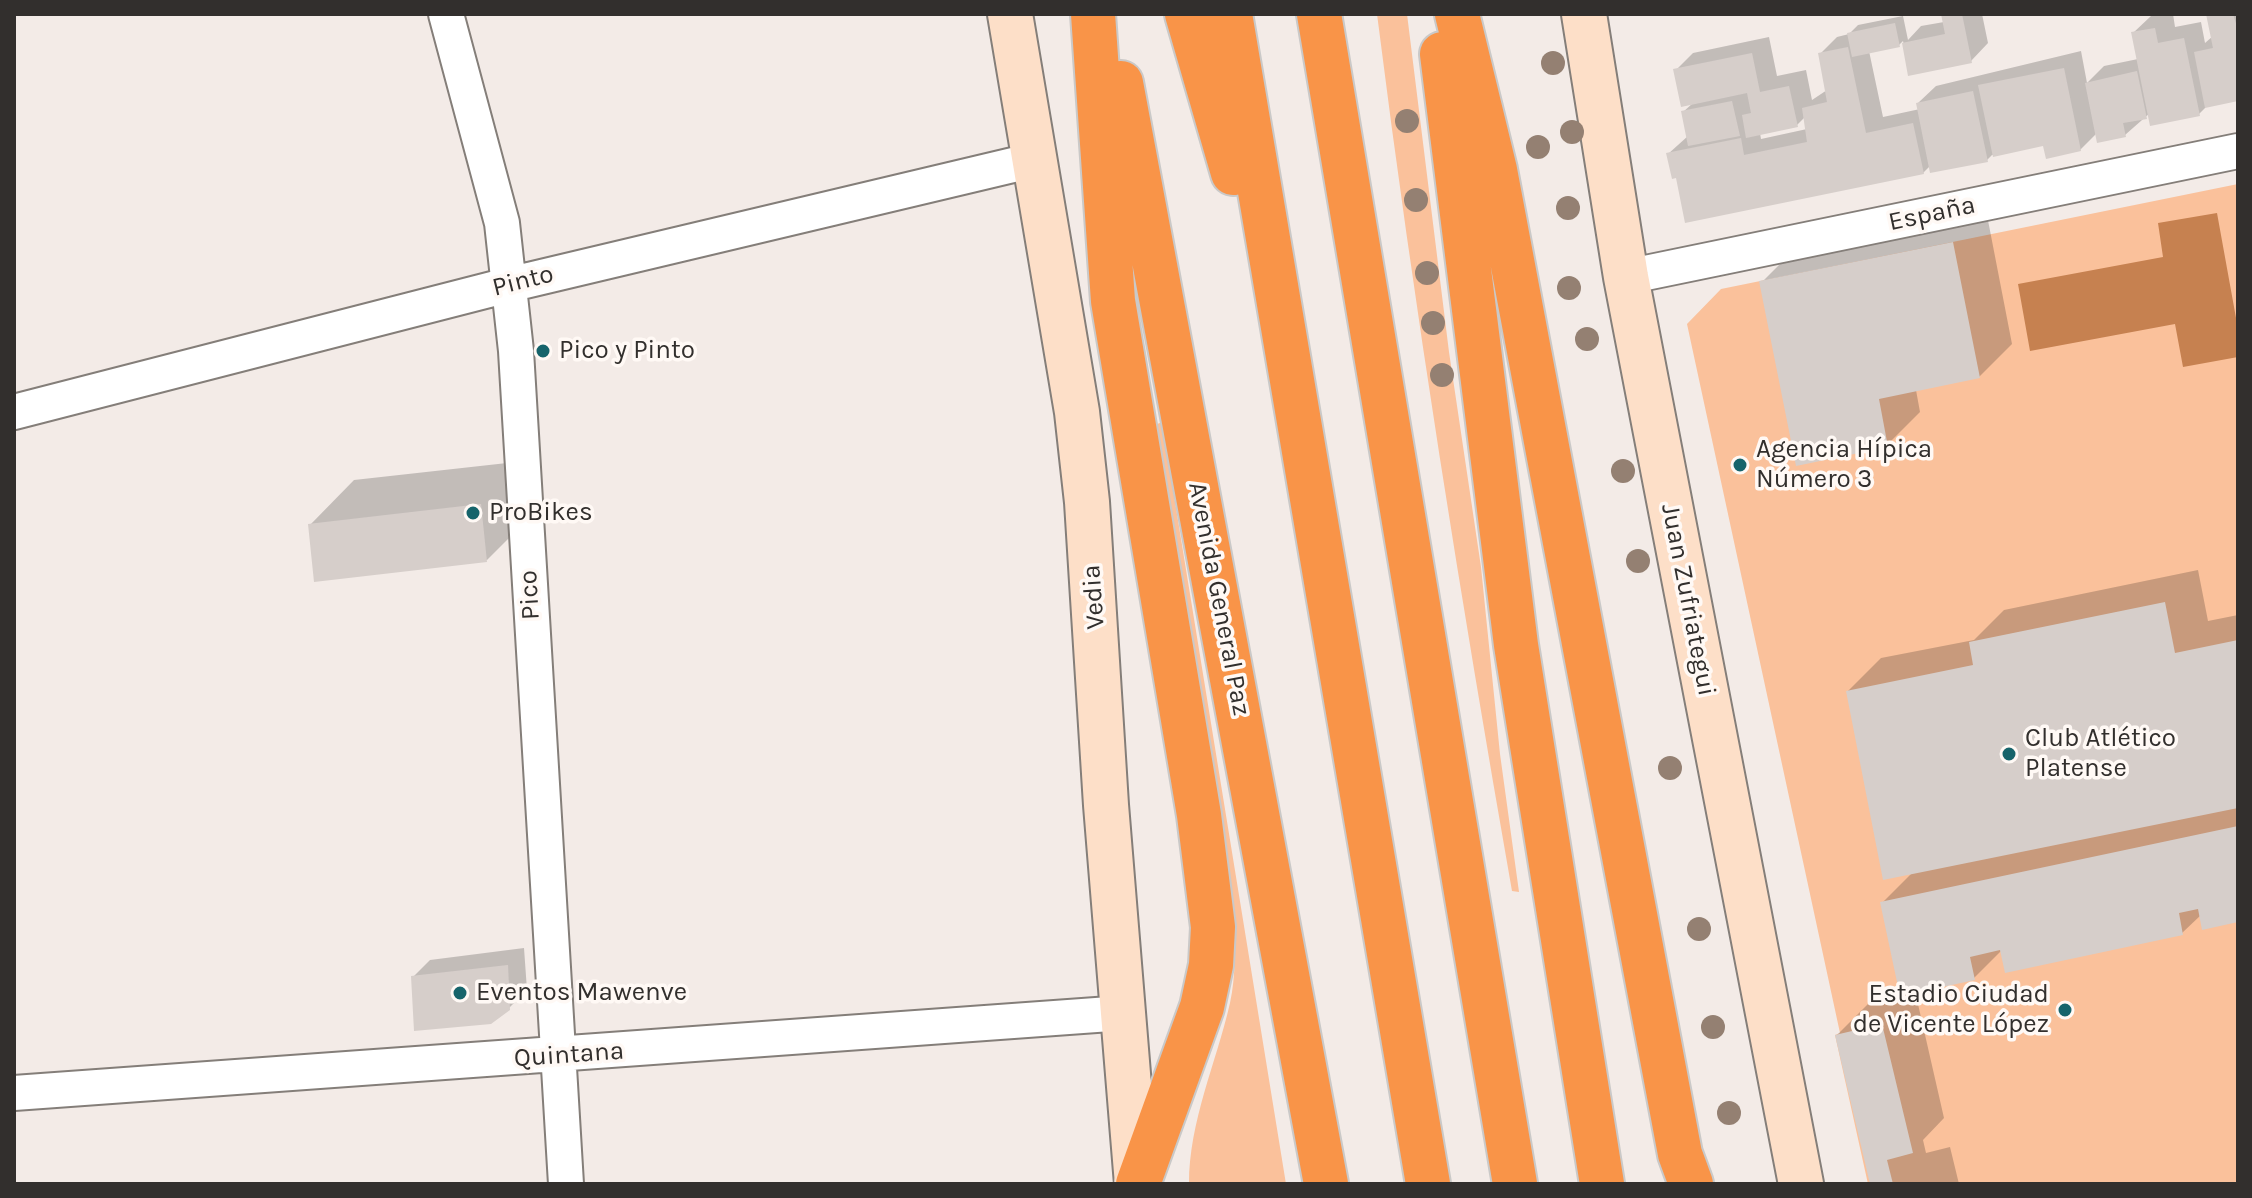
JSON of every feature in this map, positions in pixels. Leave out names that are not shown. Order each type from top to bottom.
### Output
[{"type":"highway","points":[[1093,14],[1113,301],[1199,815],[1213,927],[1211,965],[1202,1007],[1138,1184]]},
{"type":"highway","name":"Avenida General Paz","points":[[1108,14],[1326,1184]]},
{"type":"highway","points":[[1187,14],[1289,368]]},
{"type":"highway","points":[[1230,14],[1428,1184]]},
{"type":"highway","points":[[1319,14],[1515,1184]]},
{"type":"highway","points":[[1326,14],[1328,63]]},
{"type":"highway","points":[[1437,14],[1516,645],[1602,1184]]},
{"type":"highway","points":[[1457,14],[1495,170],[1680,1154],[1691,1184]]},
{"type":"street","name":"Pico","points":[[446,14],[502,223],[516,351],[566,1184]]},
{"type":"street","name":"Vedia","points":[[1010,14],[1077,412],[1087,502],[1107,821],[1138,1184]]},
{"type":"street","name":"Juan Zufriategui","points":[[1584,14],[1626,277],[1801,1184]]},
{"type":"street","name":"España","points":[[1626,277],[2238,151]]},
{"type":"street","name":"Pinto","points":[[14,412],[508,285],[1034,160]]},
{"type":"street","name":"Quintana","points":[[14,1093],[1124,1013]]},
{"type":"shaded area","points":[[1377,14],[1407,14],[1449,352],[1481,567],[1500,754],[1519,892],[1512,891],[1457,563]]},
{"type":"shaded area","name":"Club Atlético Platense","points":[[2238,184],[2238,1184],[1868,1184],[1835,1035],[1840,1033],[1687,324],[1721,289]]},
{"type":"shaded area","points":[[2217,213],[2238,329],[2238,357],[2183,367],[2175,324],[2030,351],[2018,284],[2163,257],[2158,223]]},
{"type":"shaded area","points":[[1162,422],[1286,1184],[1189,1184],[1198,1115],[1232,992],[1235,917],[1155,425]]},
{"type":"building","points":[[1941,14],[1962,14],[1972,63],[1908,76],[1902,43],[1945,34]]},
{"type":"building","points":[[2206,14],[2233,14],[2238,30],[2238,101],[2205,108],[2194,52],[2213,48]]},
{"type":"building","points":[[1895,23],[1900,47],[1852,57],[1847,33]]},
{"type":"building","points":[[2155,28],[2158,43],[2184,38],[2200,116],[2150,126],[2131,32]]},
{"type":"building","points":[[1848,47],[1866,133],[1913,123],[1924,174],[1685,223],[1676,178],[1672,179],[1666,153],[1741,138],[1744,155],[1807,142],[1802,108],[1827,102],[1818,53]]},
{"type":"building","points":[[1752,53],[1760,92],[1789,86],[1798,127],[1746,138],[1742,115],[1751,113],[1747,93],[1681,107],[1673,69]]},
{"type":"building","points":[[2064,68],[2081,151],[2046,159],[2043,146],[1993,157],[1978,85]]},
{"type":"building","points":[[2137,71],[2147,119],[2123,123],[2126,137],[2097,143],[2085,83]]},
{"type":"building","points":[[1973,91],[1988,162],[1930,173],[1916,103]]},
{"type":"building","points":[[1732,101],[1740,136],[1688,146],[1681,111]]},
{"type":"building","points":[[1953,242],[1980,378],[1879,399],[1888,447],[1796,466],[1759,281]]},
{"type":"building","points":[[481,504],[487,562],[314,582],[308,524]]},
{"type":"building","points":[[2165,602],[2175,653],[2238,640],[2238,808],[1883,880],[1846,691],[1973,665],[1969,642]]},
{"type":"building","points":[[2238,826],[2238,922],[2202,930],[2198,909],[2179,913],[2183,935],[2005,973],[2000,950],[1970,957],[1975,980],[1900,996],[1880,902]]},
{"type":"building","name":"Eventos Mawenve","points":[[508,965],[510,1010],[491,1024],[414,1031],[411,976]]},
{"type":"building","points":[[1882,1024],[1913,1153],[1887,1160],[1893,1184],[1870,1184],[1835,1035]]},
{"type":"place","name":"Pico y Pinto","points":[[543,351]]},
{"type":"place","name":"Agencia Hípica Número 3","points":[[1740,465]]},
{"type":"place","name":"ProBikes","points":[[473,513]]},
{"type":"place","name":"Club Atlético Platense","points":[[2009,754]]},
{"type":"place","name":"Eventos Mawenve","points":[[460,993]]},
{"type":"place","name":"Estadio Ciudad de Vicente López","points":[[2065,1010]]}]
